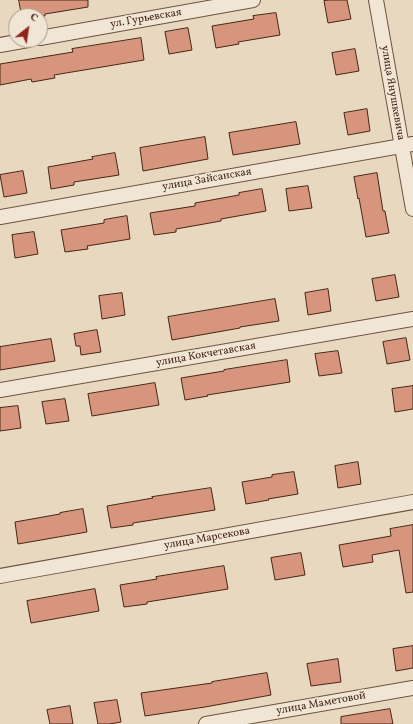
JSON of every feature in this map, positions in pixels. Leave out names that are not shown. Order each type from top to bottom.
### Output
[{"type":"street","name":"ул. Гурьевская","points":[[48,37],[253,0]]},
{"type":"street","name":"улица Янушкевича","points":[[376,0],[407,145],[413,209]]},
{"type":"street","name":"улица Зайсанская","points":[[0,217],[407,145]]},
{"type":"street","name":"улица Кокчетавская","points":[[0,390],[413,319]]},
{"type":"street","name":"улица Марсекова","points":[[0,576],[413,502]]},
{"type":"street","name":"улица Маметовой","points":[[206,724],[413,688]]},
{"type":"building","points":[[19,0],[88,0],[88,7],[48,14],[48,8],[20,8]]},
{"type":"building","points":[[347,0],[351,19],[328,23],[324,1]]},
{"type":"building","points":[[276,13],[280,35],[238,42],[239,44],[216,48],[212,26],[254,19],[253,16]]},
{"type":"building","points":[[188,28],[192,50],[169,54],[165,32]]},
{"type":"building","points":[[141,38],[144,60],[54,75],[55,78],[32,82],[31,79],[0,85],[0,64],[73,52],[72,49]]},
{"type":"building","points":[[355,49],[359,71],[336,75],[332,53]]},
{"type":"building","points":[[367,109],[370,131],[348,135],[344,113]]},
{"type":"building","points":[[296,122],[300,144],[233,155],[229,133]]},
{"type":"building","points":[[205,137],[208,159],[143,171],[140,148]]},
{"type":"building","points":[[115,153],[119,175],[74,182],[74,185],[51,189],[48,167],[93,159],[92,157]]},
{"type":"building","points":[[23,171],[27,193],[4,197],[0,175]]},
{"type":"building","points":[[377,173],[383,211],[385,211],[389,233],[366,237],[354,177]]},
{"type":"building","points":[[308,186],[312,208],[289,211],[286,189]]},
{"type":"building","points":[[262,189],[266,211],[176,229],[176,232],[154,235],[150,213],[195,206],[195,203]]},
{"type":"building","points":[[127,216],[130,239],[87,246],[88,249],[65,252],[61,230],[104,223],[104,220]]},
{"type":"building","points":[[34,232],[38,254],[15,258],[12,235]]},
{"type":"building","points":[[395,275],[399,297],[376,301],[372,279]]},
{"type":"building","points":[[328,289],[331,311],[308,315],[305,293]]},
{"type":"building","points":[[122,293],[125,315],[102,319],[99,296]]},
{"type":"building","points":[[275,299],[279,321],[172,340],[168,317]]},
{"type":"building","points":[[97,330],[101,352],[81,355],[80,346],[76,346],[74,334]]},
{"type":"building","points":[[406,338],[410,360],[387,364],[383,342]]},
{"type":"building","points":[[51,339],[55,361],[0,370],[0,347]]},
{"type":"building","points":[[338,351],[342,373],[319,376],[315,354]]},
{"type":"building","points":[[287,360],[290,382],[207,395],[208,396],[185,400],[181,378]]},
{"type":"building","points":[[155,383],[159,405],[92,416],[88,394]]},
{"type":"building","points":[[413,386],[413,409],[395,412],[392,389]]},
{"type":"building","points":[[65,399],[69,421],[46,424],[42,402]]},
{"type":"building","points":[[18,406],[21,428],[0,431],[0,408]]},
{"type":"building","points":[[358,462],[361,484],[338,488],[335,466]]},
{"type":"building","points":[[294,472],[298,494],[246,504],[242,482],[272,477],[272,475]]},
{"type":"building","points":[[211,488],[215,510],[111,528],[107,506]]},
{"type":"building","points":[[83,509],[87,532],[18,544],[15,522]]},
{"type":"building","points":[[413,525],[413,592],[406,593],[399,550],[372,555],[373,562],[343,567],[339,545],[391,536],[390,529]]},
{"type":"building","points":[[301,553],[305,575],[275,580],[271,558]]},
{"type":"building","points":[[224,566],[228,589],[124,607],[120,585],[157,579],[156,577]]},
{"type":"building","points":[[95,589],[99,611],[31,623],[27,601]]},
{"type":"building","points":[[413,646],[413,668],[396,671],[393,649]]},
{"type":"building","points":[[338,659],[341,682],[311,686],[307,664]]},
{"type":"building","points":[[267,673],[271,695],[145,716],[141,693],[212,683]]},
{"type":"building","points":[[117,700],[121,722],[98,724],[94,703]]},
{"type":"building","points":[[70,706],[73,724],[50,724],[47,710]]},
{"type":"building","points":[[390,709],[393,724],[341,724],[341,717]]}]
